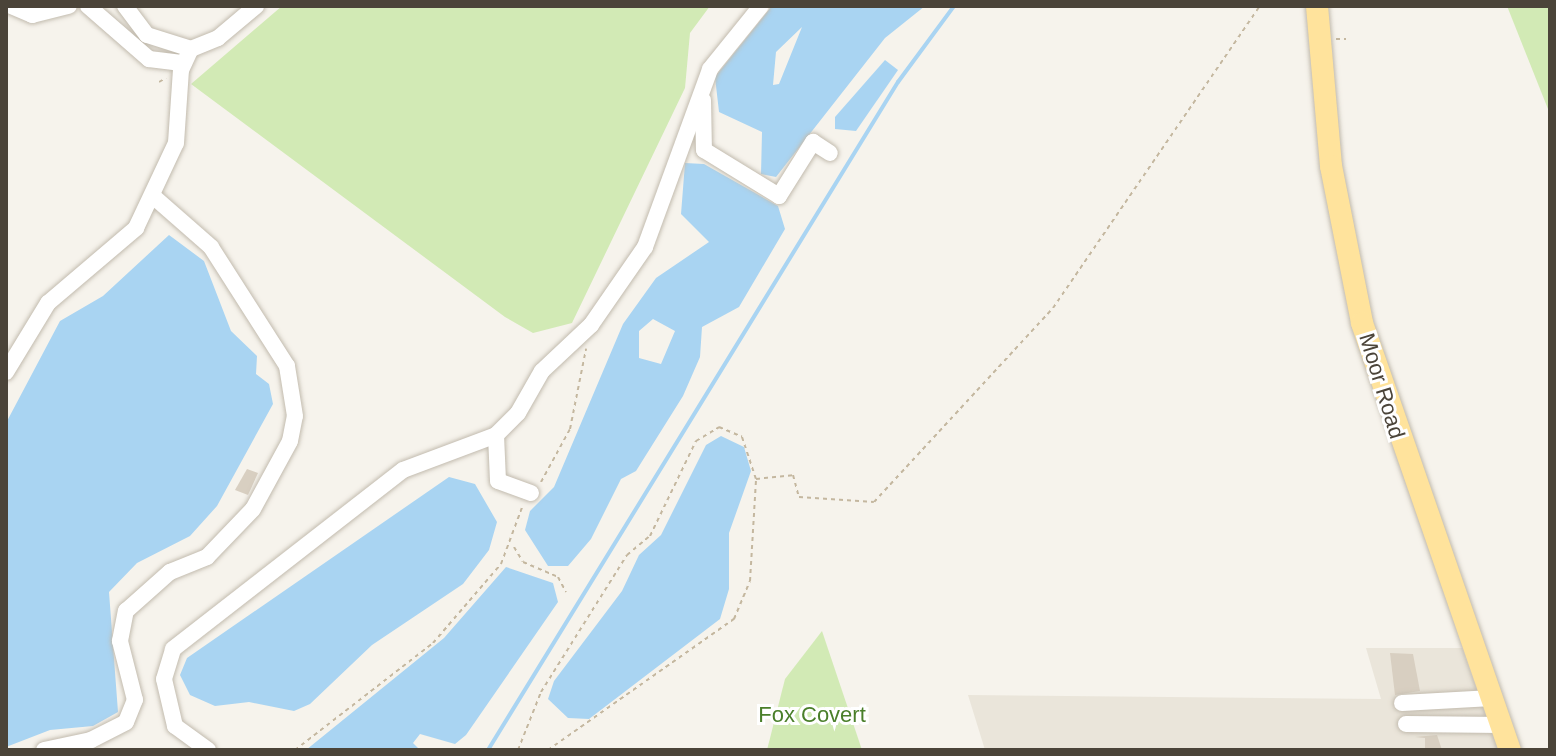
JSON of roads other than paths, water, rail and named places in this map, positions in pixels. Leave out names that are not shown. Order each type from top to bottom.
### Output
[{"type":"main road","name":"Moor Road","points":[[1317,6],[1331,166],[1362,323],[1510,750]]},
{"type":"lane","points":[[11,6],[32,15],[69,6]]},
{"type":"lane","points":[[88,6],[149,59],[188,56],[218,38],[256,6]]},
{"type":"lane","points":[[125,6],[147,35],[188,56]]},
{"type":"lane","points":[[208,750],[175,726],[164,679],[173,649],[403,470],[496,435],[542,371],[591,325],[645,247],[675,161],[719,53],[761,6]]},
{"type":"lane","points":[[6,372],[48,303],[136,228],[153,196],[179,132],[188,56]]},
{"type":"lane","points":[[703,95],[704,150]]},
{"type":"lane","points":[[704,150],[779,196],[813,142],[830,153]]},
{"type":"lane","points":[[675,161],[704,150]]},
{"type":"lane","points":[[44,750],[91,740],[126,722],[135,700],[120,641],[126,611],[170,572],[207,557],[253,509],[290,441],[295,416],[287,366],[211,247],[153,196]]},
{"type":"lane","points":[[496,435],[498,481],[531,493]]},
{"type":"lane","points":[[1402,703],[1492,698]]},
{"type":"lane","points":[[1406,724],[1501,725]]},
{"type":"water","points":[[772,6],[925,6],[885,38],[776,177],[761,174],[762,132],[719,112],[715,77]],"holes":[[[802,27],[779,84],[773,85],[776,52]]]},
{"type":"water","points":[[885,60],[898,70],[856,131],[835,129],[835,117]]},
{"type":"water","points":[[685,163],[704,164],[778,206],[785,229],[739,307],[702,327],[700,357],[683,396],[636,471],[621,479],[591,539],[568,566],[548,566],[525,530],[530,511],[554,487],[623,324],[656,278],[709,242],[681,214]],"holes":[[[653,319],[675,331],[661,364],[639,358],[639,331]]]},
{"type":"water","points":[[169,235],[204,261],[231,331],[257,356],[256,374],[269,384],[273,404],[217,506],[190,536],[137,563],[109,592],[118,712],[93,726],[50,730],[6,747],[6,423],[60,321],[103,296]]},
{"type":"water","points":[[721,436],[744,447],[751,471],[729,533],[729,589],[720,619],[589,719],[568,718],[548,699],[554,681],[622,591],[639,555],[661,535],[706,445]]},
{"type":"water","points":[[449,477],[475,484],[497,522],[489,550],[463,584],[372,645],[310,704],[294,711],[249,702],[215,706],[190,695],[180,675],[187,658]]},
{"type":"water","points":[[506,567],[553,583],[558,602],[466,735],[455,744],[420,734],[413,743],[420,750],[306,750],[444,638]]},
{"type":"waterway","points":[[488,750],[898,82],[954,6]]},
{"type":"park label","name":"Fox Covert","points":[[812,715]]}]
